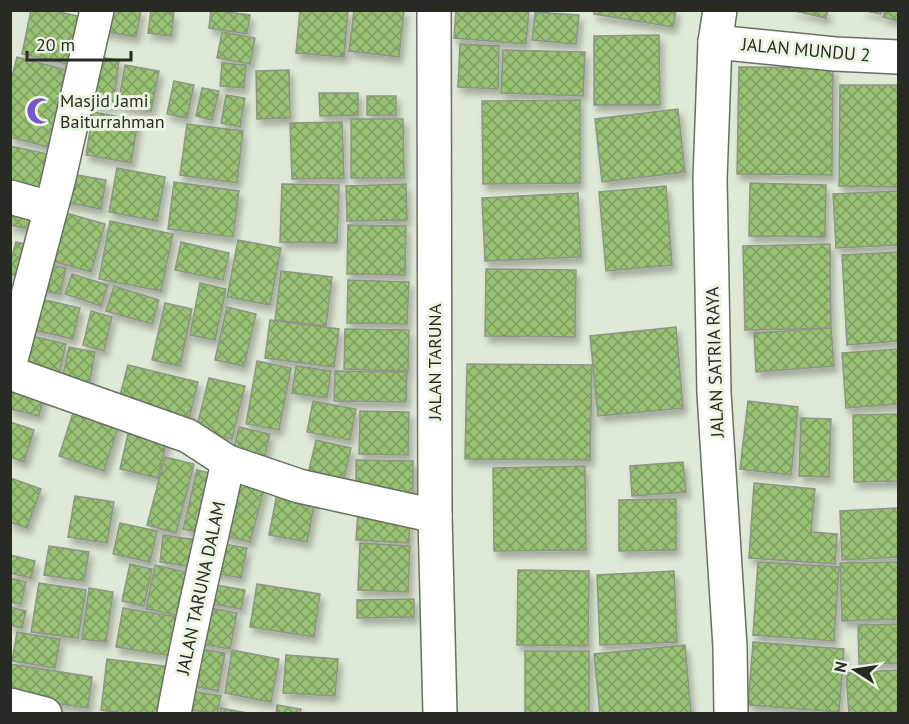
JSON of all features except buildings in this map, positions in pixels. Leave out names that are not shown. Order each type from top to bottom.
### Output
[{"type":"street","points":[[10,363],[83,76],[97,10]]},
{"type":"street","name":"JALAN TARUNA","points":[[434,10],[435,516],[440,714]]},
{"type":"street","name":"JALAN SATRIA RAYA","points":[[720,10],[715,42],[710,179],[714,393],[730,647],[730,714]]},
{"type":"street","name":"JALAN MUNDU 2","points":[[715,42],[835,54],[898,57]]},
{"type":"street","points":[[10,197],[50,208]]},
{"type":"street","points":[[10,373],[188,436],[228,462],[299,486],[435,516]]},
{"type":"street","name":"JALAN TARUNA DALAM","points":[[174,714],[185,654],[228,462]]},
{"type":"street","points":[[10,705],[45,714]]},
{"type":"place","name":"Masjid Jami Baiturrahman","points":[[40,111]]}]
